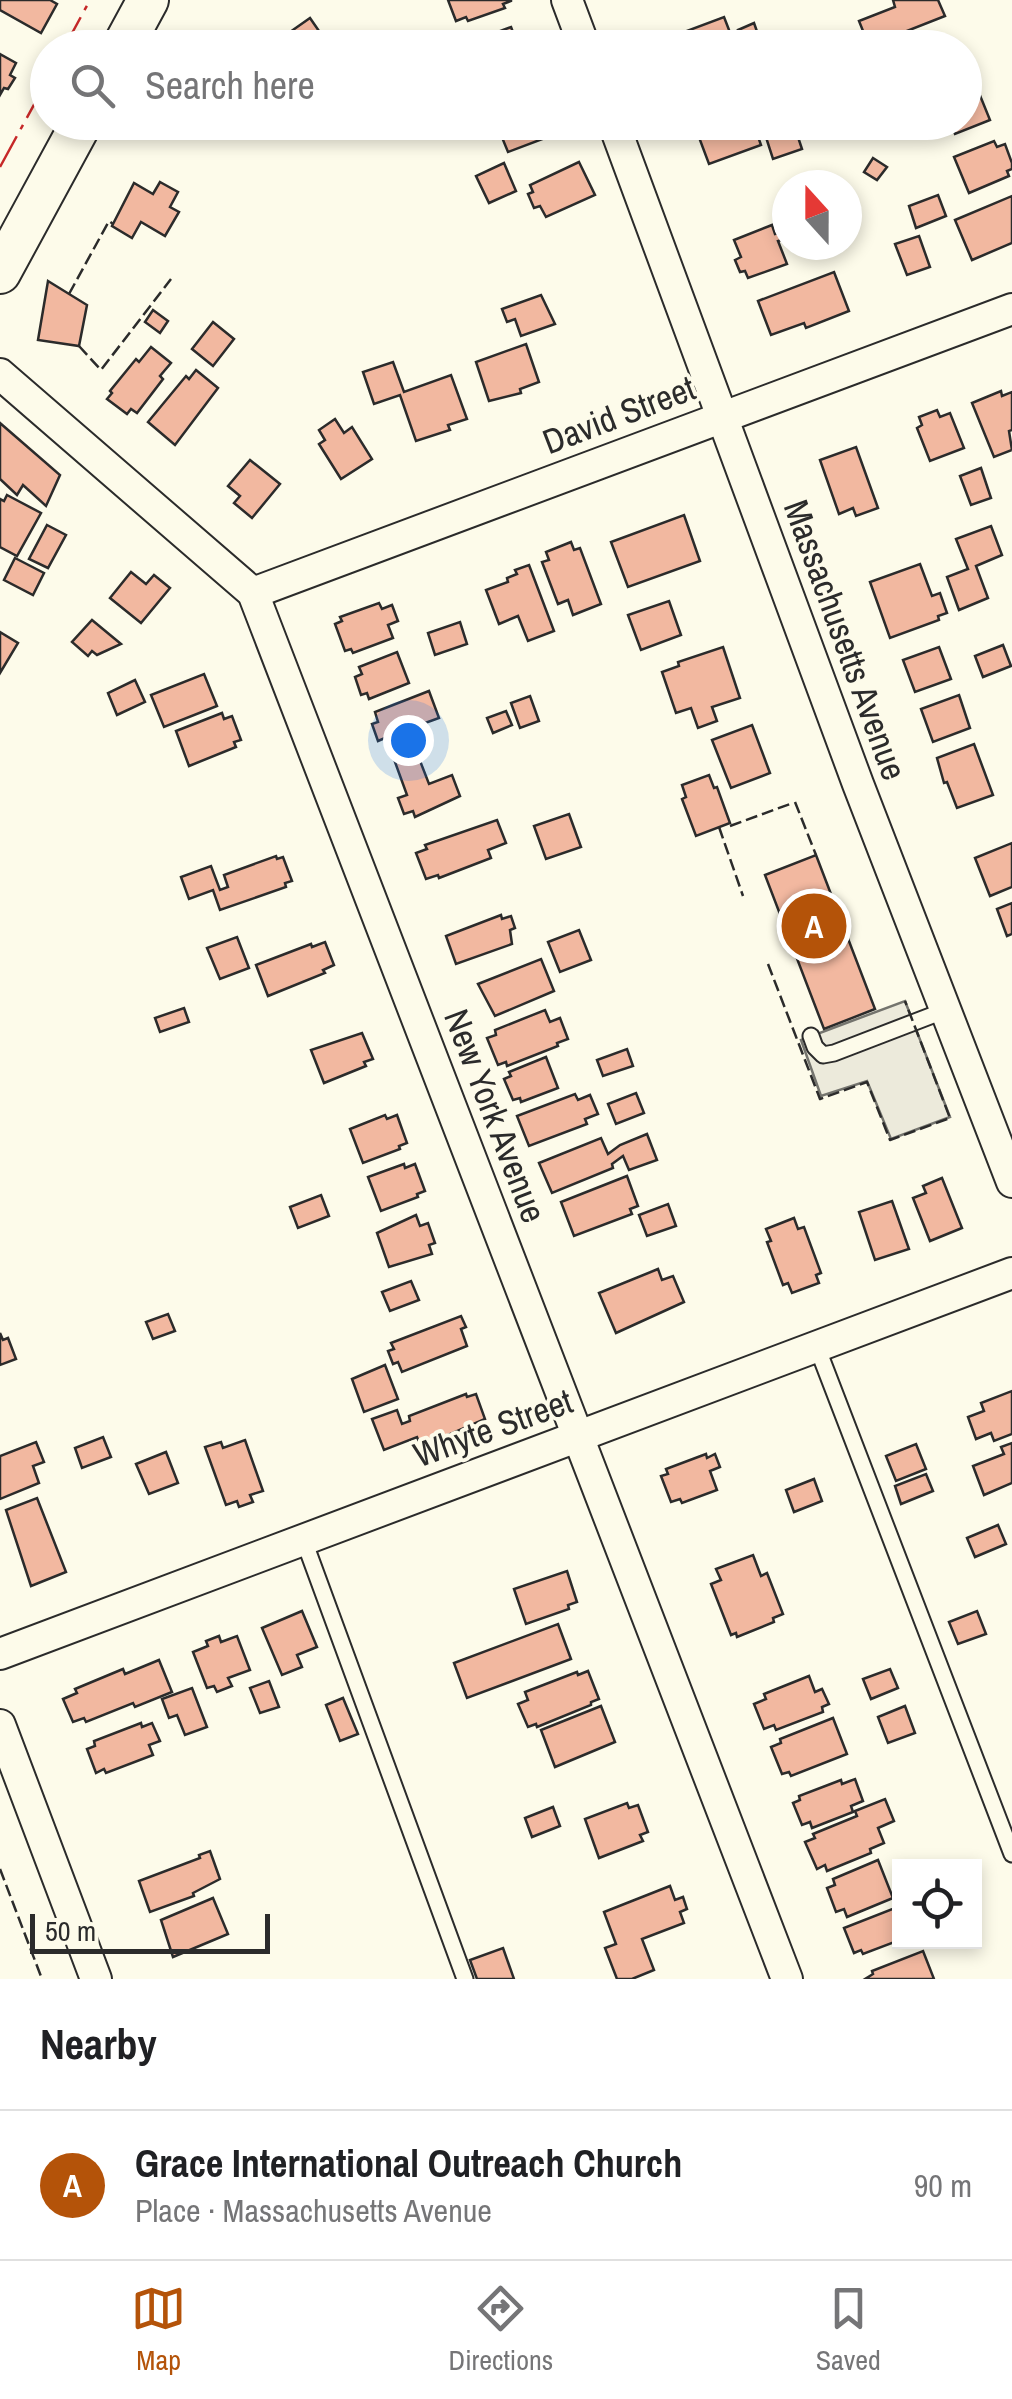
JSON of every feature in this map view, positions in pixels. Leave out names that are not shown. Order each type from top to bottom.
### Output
[{"type":"main road","points":[[132,30],[148,0]]},
{"type":"main road","points":[[0,273],[72,140]]},
{"type":"street","points":[[567,0],[578,30]]},
{"type":"street","name":"Massachusetts Avenue","points":[[620,140],[1012,1182]]},
{"type":"street","name":"David Street","points":[[254,593],[1012,309]]},
{"type":"street","name":"New York Avenue","points":[[0,374],[254,593],[787,1979]]},
{"type":"street","name":"Whyte Street","points":[[0,1654],[1012,1273]]},
{"type":"street","points":[[0,1725],[96,1979]]},
{"type":"lane","points":[[811,1036],[823,1054],[834,1054],[946,1010]]},
{"type":"lane","points":[[817,1346],[1012,1854]]},
{"type":"lane","points":[[303,1538],[465,1979]]},
{"type":"shaded area","points":[[905,1001],[950,1117],[891,1139],[867,1081],[821,1096],[801,1040]]},
{"type":"building","points":[[0,0],[50,0],[57,4],[43,30],[0,10]]},
{"type":"building","points":[[448,0],[511,1],[503,4],[505,8],[468,21],[466,17],[456,21]]},
{"type":"building","points":[[893,0],[938,0],[945,16],[910,30],[863,30],[859,21],[895,7]]},
{"type":"building","points":[[724,17],[729,30],[689,30]]},
{"type":"building","points":[[310,18],[318,30],[293,30]]},
{"type":"building","points":[[754,23],[756,30],[738,30]]},
{"type":"building","points":[[0,54],[16,63],[10,75],[15,78],[0,95]]},
{"type":"building","points":[[982,100],[990,120],[982,123]]},
{"type":"building","points":[[503,140],[540,140],[508,152]]},
{"type":"building","points":[[700,140],[759,140],[761,145],[709,164]]},
{"type":"building","points":[[767,140],[799,140],[802,149],[773,159]]},
{"type":"building","points":[[994,141],[997,147],[1005,144],[1012,163],[1012,169],[1007,171],[1009,176],[969,193],[954,157]]},
{"type":"building","points":[[873,158],[887,167],[877,180],[864,172]]},
{"type":"building","points":[[579,162],[595,195],[546,217],[540,206],[534,208],[528,194],[533,192],[530,185]]},
{"type":"building","points":[[504,163],[516,191],[489,203],[476,176]]},
{"type":"building","points":[[160,182],[178,192],[170,207],[179,212],[165,236],[141,222],[132,238],[112,226],[134,183],[153,194]]},
{"type":"building","points":[[938,195],[946,216],[916,228],[909,206]]},
{"type":"building","points":[[1012,196],[1012,243],[972,260],[955,220]]},
{"type":"building","points":[[772,225],[772,260],[785,260],[787,264],[748,278],[735,260],[741,257],[734,240]]},
{"type":"building","points":[[919,236],[930,267],[907,275],[895,244]]},
{"type":"building","points":[[834,272],[849,311],[806,328],[804,323],[771,335],[758,301]]},
{"type":"building","points":[[48,281],[87,305],[79,346],[38,340]]},
{"type":"building","points":[[541,295],[555,324],[521,336],[515,319],[507,322],[502,309]]},
{"type":"building","points":[[153,310],[168,321],[160,333],[145,322]]},
{"type":"building","points":[[213,322],[234,339],[213,366],[192,349]]},
{"type":"building","points":[[526,344],[539,382],[520,389],[521,393],[489,401],[476,362]]},
{"type":"building","points":[[151,347],[171,363],[137,413],[131,409],[127,414],[107,399],[136,359],[139,362]]},
{"type":"building","points":[[393,362],[404,392],[451,375],[467,419],[448,425],[450,430],[416,441],[400,395],[374,404],[363,372]]},
{"type":"building","points":[[196,370],[218,388],[175,445],[148,422],[186,376],[189,379]]},
{"type":"building","points":[[1001,391],[1002,396],[1012,392],[1012,450],[994,457],[972,403]]},
{"type":"building","points":[[937,410],[940,417],[950,413],[964,448],[930,461],[917,428],[922,425],[919,417]]},
{"type":"building","points":[[335,419],[344,433],[352,427],[372,459],[341,479],[319,444],[325,440],[319,430]]},
{"type":"building","points":[[0,423],[60,475],[46,506],[23,485],[17,495],[0,479]]},
{"type":"building","points":[[856,447],[878,508],[856,516],[853,508],[839,514],[820,460]]},
{"type":"building","points":[[250,460],[280,484],[252,518],[234,503],[240,496],[228,486]]},
{"type":"building","points":[[981,468],[991,498],[971,505],[960,476]]},
{"type":"building","points":[[7,495],[41,513],[17,556],[0,547],[0,499],[4,501]]},
{"type":"building","points":[[684,515],[700,561],[628,587],[611,542]]},
{"type":"building","points":[[47,525],[66,535],[48,568],[29,559]]},
{"type":"building","points":[[991,526],[1002,555],[976,566],[988,598],[959,610],[947,577],[968,569],[956,539]]},
{"type":"building","points":[[571,542],[574,550],[580,548],[601,604],[573,615],[568,600],[558,604],[542,562],[549,560],[546,552]]},
{"type":"building","points":[[15,558],[44,573],[33,595],[4,580]]},
{"type":"building","points":[[920,564],[932,596],[940,593],[947,613],[938,616],[939,620],[890,638],[870,582]]},
{"type":"building","points":[[529,565],[554,631],[528,641],[518,616],[499,624],[486,590],[508,582],[507,578],[517,574],[515,570]]},
{"type":"building","points":[[131,572],[146,584],[154,575],[170,588],[141,623],[110,598]]},
{"type":"building","points":[[669,601],[681,635],[641,650],[628,615]]},
{"type":"building","points":[[379,603],[382,609],[392,605],[398,621],[388,625],[393,638],[353,653],[351,649],[345,651],[335,624],[342,621],[340,617]]},
{"type":"building","points":[[92,620],[121,644],[97,655],[92,651],[88,656],[72,642]]},
{"type":"building","points":[[460,622],[467,644],[435,655],[428,633]]},
{"type":"building","points":[[0,632],[18,643],[0,673]]},
{"type":"building","points":[[1003,645],[1011,666],[983,677],[975,656]]},
{"type":"building","points":[[723,647],[740,698],[712,707],[717,721],[698,728],[691,708],[676,713],[662,672],[679,666],[678,662]]},
{"type":"building","points":[[939,647],[951,679],[915,692],[903,660]]},
{"type":"building","points":[[397,652],[409,683],[369,699],[367,693],[361,695],[355,677],[362,674],[359,667]]},
{"type":"building","points":[[204,674],[217,706],[164,727],[151,695]]},
{"type":"building","points":[[135,680],[145,702],[117,715],[108,693]]},
{"type":"building","points":[[429,691],[439,718],[425,723],[428,732],[389,748],[385,738],[378,741],[372,724],[378,722],[375,712]]},
{"type":"building","points":[[959,695],[970,728],[933,742],[921,709]]},
{"type":"building","points":[[530,696],[539,721],[520,728],[511,703]]},
{"type":"building","points":[[506,711],[512,725],[493,733],[487,718]]},
{"type":"building","points":[[222,713],[224,719],[232,716],[241,740],[234,742],[236,747],[189,766],[176,731]]},
{"type":"building","points":[[752,725],[770,773],[731,788],[712,740]]},
{"type":"building","points":[[974,744],[993,795],[957,808],[937,758]]},
{"type":"building","points":[[417,753],[429,784],[452,775],[460,796],[415,817],[413,811],[404,814],[398,798],[407,795],[395,762]]},
{"type":"building","points":[[709,775],[730,823],[696,836],[682,799],[686,797],[682,785]]},
{"type":"building","points":[[569,814],[581,847],[546,859],[534,826]]},
{"type":"building","points":[[497,820],[506,843],[488,850],[491,858],[439,878],[438,875],[426,879],[416,853],[427,849],[425,845]]},
{"type":"building","points":[[1012,843],[1012,887],[990,896],[975,858]]},
{"type":"building","points":[[816,855],[875,1009],[824,1029],[765,875]]},
{"type":"building","points":[[283,857],[292,881],[285,883],[286,887],[220,910],[213,890],[189,899],[181,877],[211,866],[220,890],[228,887],[224,875]]},
{"type":"building","points":[[1012,903],[1012,934],[1007,936],[997,909]]},
{"type":"building","points":[[501,915],[502,919],[511,916],[515,928],[510,930],[512,944],[456,964],[446,936]]},
{"type":"building","points":[[579,930],[591,960],[560,972],[548,942]]},
{"type":"building","points":[[237,937],[249,968],[220,979],[207,948]]},
{"type":"building","points":[[325,942],[334,965],[323,970],[325,973],[268,996],[256,965]]},
{"type":"building","points":[[541,959],[554,991],[495,1016],[478,984]]},
{"type":"building","points":[[184,1008],[189,1022],[160,1032],[155,1018]]},
{"type":"building","points":[[545,1010],[550,1022],[560,1018],[568,1039],[507,1066],[506,1062],[498,1065],[487,1038],[496,1035],[495,1030]]},
{"type":"building","points":[[362,1033],[373,1059],[364,1062],[366,1066],[324,1083],[311,1050]]},
{"type":"building","points":[[627,1049],[633,1066],[603,1076],[597,1060]]},
{"type":"building","points":[[546,1057],[558,1088],[521,1102],[520,1098],[513,1100],[504,1079],[511,1076],[509,1072]]},
{"type":"building","points":[[636,1093],[644,1113],[616,1124],[608,1104]]},
{"type":"building","points":[[575,1094],[578,1100],[590,1095],[598,1114],[585,1119],[587,1124],[529,1146],[517,1116]]},
{"type":"building","points":[[385,1115],[387,1119],[397,1115],[407,1143],[363,1163],[350,1129]]},
{"type":"building","points":[[647,1134],[657,1160],[629,1170],[623,1156],[612,1164],[613,1168],[552,1193],[539,1163],[601,1138],[608,1154]]},
{"type":"building","points":[[404,1164],[405,1168],[415,1164],[425,1191],[381,1211],[368,1177]]},
{"type":"building","points":[[627,1176],[638,1206],[630,1209],[632,1214],[574,1236],[561,1202]]},
{"type":"building","points":[[942,1178],[962,1228],[930,1241],[913,1198],[926,1193],[923,1186]]},
{"type":"building","points":[[321,1195],[329,1216],[298,1228],[290,1207]]},
{"type":"building","points":[[892,1201],[909,1249],[875,1260],[859,1212]]},
{"type":"building","points":[[668,1204],[676,1226],[647,1236],[639,1215]]},
{"type":"building","points":[[416,1215],[420,1226],[428,1223],[435,1243],[429,1245],[432,1254],[389,1267],[377,1233]]},
{"type":"building","points":[[794,1218],[798,1229],[804,1227],[821,1273],[816,1275],[819,1283],[792,1293],[788,1283],[783,1285],[766,1229]]},
{"type":"building","points":[[658,1269],[662,1280],[673,1276],[684,1302],[616,1333],[599,1293]]},
{"type":"building","points":[[411,1281],[419,1300],[390,1311],[382,1292]]},
{"type":"building","points":[[168,1314],[175,1331],[153,1339],[146,1322]]},
{"type":"building","points":[[461,1316],[467,1346],[402,1372],[398,1362],[393,1364],[388,1351],[394,1349],[391,1343]]},
{"type":"building","points":[[0,1333],[3,1340],[8,1338],[16,1359],[0,1365]]},
{"type":"building","points":[[385,1365],[398,1399],[364,1412],[352,1379]]},
{"type":"building","points":[[1012,1391],[1012,1434],[994,1441],[991,1433],[976,1439],[968,1417],[984,1411],[981,1403]]},
{"type":"building","points":[[466,1394],[476,1394],[485,1419],[439,1439],[441,1444],[423,1451],[417,1437],[384,1450],[372,1419],[397,1410],[402,1424],[410,1421],[409,1416]]},
{"type":"building","points":[[103,1437],[111,1457],[82,1468],[75,1448]]},
{"type":"building","points":[[245,1440],[263,1491],[250,1495],[253,1502],[239,1507],[237,1501],[226,1505],[205,1447],[221,1442],[223,1448]]},
{"type":"building","points":[[36,1442],[44,1462],[33,1466],[39,1483],[0,1499],[0,1456]]},
{"type":"building","points":[[1012,1443],[1012,1483],[984,1495],[973,1466],[1004,1454],[1001,1447]]},
{"type":"building","points":[[916,1444],[926,1469],[896,1481],[886,1456]]},
{"type":"building","points":[[166,1452],[178,1483],[149,1494],[136,1464]]},
{"type":"building","points":[[706,1454],[707,1458],[715,1454],[720,1467],[710,1471],[717,1490],[682,1503],[680,1499],[671,1502],[661,1476],[668,1474],[666,1469]]},
{"type":"building","points":[[926,1474],[933,1491],[901,1504],[895,1486]]},
{"type":"building","points":[[814,1479],[822,1501],[794,1512],[786,1490]]},
{"type":"building","points":[[37,1498],[66,1572],[31,1586],[6,1510]]},
{"type":"building","points":[[998,1525],[1006,1544],[975,1557],[967,1538]]},
{"type":"building","points":[[753,1555],[761,1576],[767,1573],[783,1614],[773,1618],[774,1622],[737,1637],[736,1633],[731,1635],[711,1584],[721,1580],[716,1569]]},
{"type":"building","points":[[567,1571],[577,1602],[568,1605],[569,1609],[526,1624],[514,1589]]},
{"type":"building","points":[[302,1611],[317,1647],[297,1655],[302,1667],[282,1675],[262,1628]]},
{"type":"building","points":[[977,1611],[986,1634],[958,1644],[949,1622]]},
{"type":"building","points":[[558,1624],[571,1659],[467,1698],[454,1663]]},
{"type":"building","points":[[219,1636],[221,1642],[237,1636],[250,1670],[228,1678],[232,1686],[217,1692],[214,1686],[207,1688],[193,1652]]},
{"type":"building","points":[[159,1660],[172,1692],[86,1722],[84,1718],[73,1722],[63,1699],[77,1693],[75,1689],[123,1669],[125,1674]]},
{"type":"building","points":[[890,1669],[898,1688],[871,1699],[863,1679]]},
{"type":"building","points":[[588,1671],[599,1699],[537,1727],[528,1727],[518,1704],[528,1700],[525,1692]]},
{"type":"building","points":[[809,1676],[815,1692],[822,1689],[829,1704],[822,1707],[823,1712],[776,1730],[774,1725],[764,1729],[754,1704],[766,1699],[764,1694]]},
{"type":"building","points":[[269,1681],[279,1707],[260,1713],[250,1688]]},
{"type":"building","points":[[192,1688],[207,1727],[185,1735],[177,1715],[169,1718],[162,1699]]},
{"type":"building","points":[[343,1698],[358,1734],[340,1741],[326,1705]]},
{"type":"building","points":[[601,1706],[615,1742],[555,1767],[541,1730]]},
{"type":"building","points":[[905,1706],[915,1733],[888,1743],[878,1717]]},
{"type":"building","points":[[833,1718],[847,1754],[791,1776],[789,1772],[782,1774],[771,1747],[781,1743],[780,1739]]},
{"type":"building","points":[[141,1723],[142,1727],[152,1723],[160,1741],[149,1745],[153,1755],[106,1773],[104,1769],[96,1773],[87,1749],[95,1746],[94,1741]]},
{"type":"building","points":[[855,1779],[863,1801],[851,1806],[853,1812],[812,1828],[810,1822],[802,1825],[793,1803],[800,1800],[799,1796],[841,1780],[842,1784]]},
{"type":"building","points":[[885,1799],[894,1821],[878,1828],[884,1843],[870,1849],[871,1853],[827,1871],[825,1865],[817,1869],[805,1842],[815,1838],[813,1834],[857,1816],[855,1811]]},
{"type":"building","points":[[627,1803],[629,1808],[638,1805],[648,1832],[640,1835],[643,1841],[599,1858],[585,1819]]},
{"type":"building","points":[[553,1807],[560,1826],[532,1837],[525,1818]]},
{"type":"building","points":[[210,1851],[220,1879],[193,1893],[194,1896],[150,1912],[139,1881]]},
{"type":"building","points":[[878,1860],[892,1898],[847,1917],[844,1909],[836,1912],[827,1888],[835,1885],[833,1879]]},
{"type":"building","points":[[670,1886],[675,1900],[683,1897],[687,1909],[680,1912],[684,1923],[642,1939],[654,1970],[632,1979],[617,1979],[605,1948],[616,1944],[604,1912]]},
{"type":"building","points":[[213,1898],[228,1934],[173,1957],[161,1920]]},
{"type":"building","points":[[892,1909],[892,1943],[863,1954],[861,1950],[854,1953],[844,1928]]},
{"type":"building","points":[[503,1948],[514,1979],[477,1979],[470,1960]]},
{"type":"building","points":[[923,1951],[934,1979],[865,1979],[872,1971]]},
{"type":"fence","points":[[69,294],[109,221],[113,224]]},
{"type":"fence","points":[[79,346],[101,370],[171,279]]},
{"type":"fence","points":[[795,802],[816,855]]},
{"type":"fence","points":[[730,826],[790,804]]},
{"type":"fence","points":[[719,827],[743,896]]},
{"type":"fence","points":[[768,964],[820,1099],[867,1082],[890,1140],[950,1118],[905,1001]]},
{"type":"fence","points":[[0,1869],[42,1979]]},
{"type":"power","points":[[74,30],[90,0]]},
{"type":"power","points":[[0,167],[30,112]]},
{"type":"place","name":"Grace International Outreach Church","points":[[814,926]]}]
